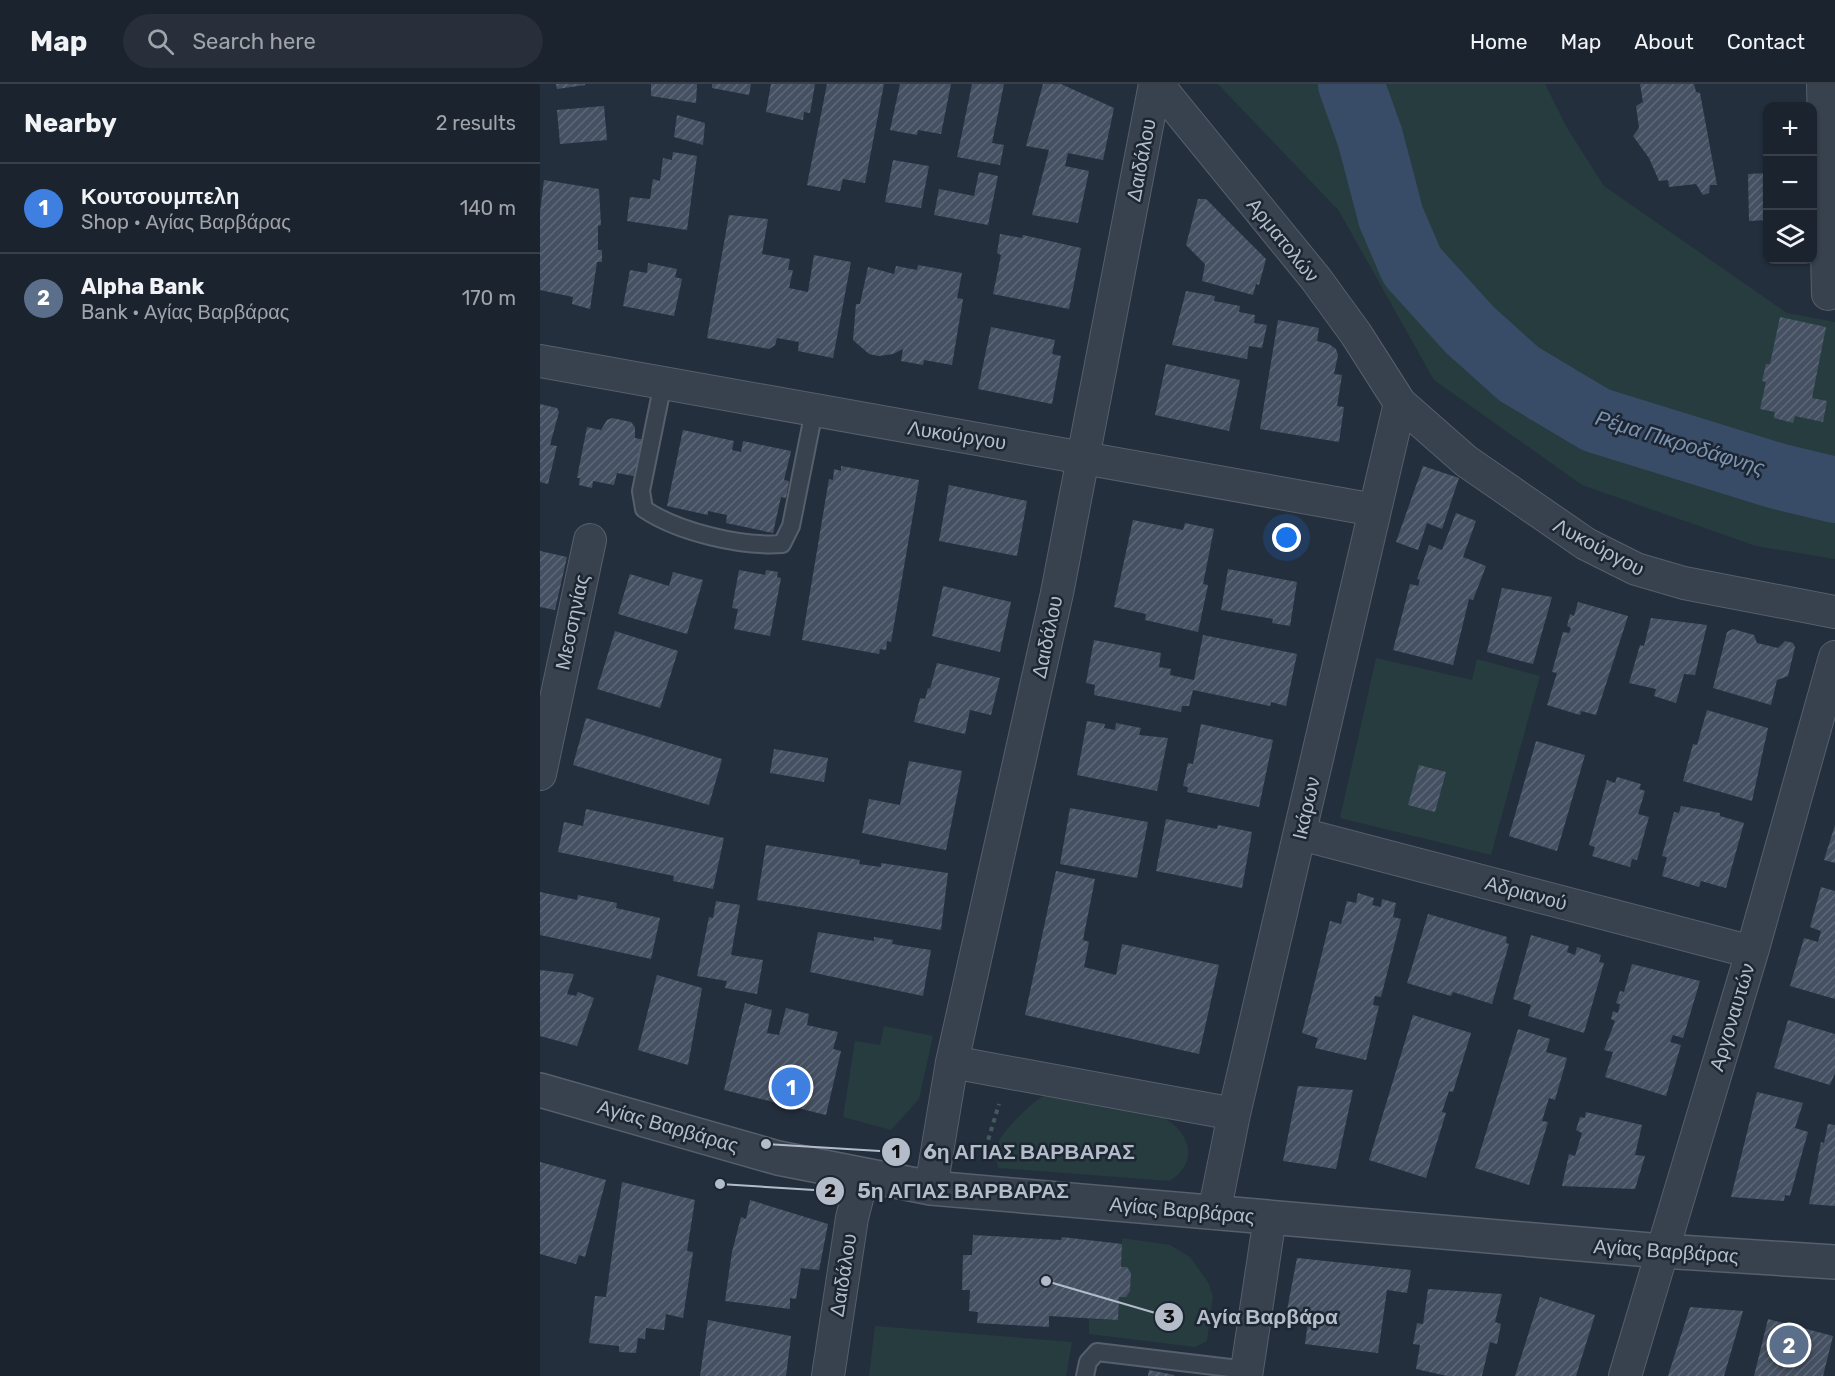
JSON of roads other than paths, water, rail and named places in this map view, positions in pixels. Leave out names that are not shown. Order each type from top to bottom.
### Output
[{"type":"street","name":"Αρματολών","points":[[1156,84],[1316,279],[1356,334],[1400,403]]},
{"type":"street","name":"Δαιδάλου","points":[[931,1188],[952,1062],[1057,594],[1156,84]]},
{"type":"street","points":[[1823,84],[1828,294]]},
{"type":"street","name":"Λυκούργου","points":[[540,361],[814,411],[1083,456],[1375,510]]},
{"type":"street","name":"Ικάρων","points":[[1214,1213],[1234,1114],[1400,403]]},
{"type":"street","name":"Λυκούργου","points":[[1400,403],[1435,437],[1493,482],[1548,520],[1611,557],[1661,578],[1835,612]]},
{"type":"street","name":"Μεσσηνίας","points":[[540,774],[590,540]]},
{"type":"street","name":"Αργοναυτών","points":[[1625,1376],[1752,952],[1835,657]]},
{"type":"street","name":"Αδριανού","points":[[1300,834],[1752,952]]},
{"type":"street","points":[[952,1062],[1234,1114]]},
{"type":"street","name":"Αγίας Βαρβάρας","points":[[540,1090],[778,1158],[931,1188],[1662,1251],[1835,1262]]},
{"type":"street","name":"Δαιδάλου","points":[[828,1376],[852,1218],[863,1175]]},
{"type":"street","points":[[1246,1373],[1270,1217]]},
{"type":"lane","points":[[663,383],[641,491],[644,509],[664,522],[757,546],[782,544],[791,526],[814,411]]},
{"type":"lane","points":[[1085,1376],[1088,1362],[1097,1352],[1246,1373]]},
{"type":"waterway","name":"Ρέμα Πικροδάφνης","points":[[1351,84],[1370,137],[1391,217],[1412,266],[1470,330],[1519,374],[1596,420],[1777,476],[1835,490]]},
{"type":"place","name":"Κουτσουμπελη","points":[[791,1087]]},
{"type":"place","name":"6η ΑΓΙΑΣ ΒΑΡΒΑΡΑΣ","points":[[766,1144]]},
{"type":"place","name":"5η ΑΓΙΑΣ ΒΑΡΒΑΡΑΣ","points":[[720,1184]]},
{"type":"place","name":"Αγία Βαρβάρα","points":[[1046,1281]]},
{"type":"place","name":"Alpha Bank","points":[[1789,1345]]}]
